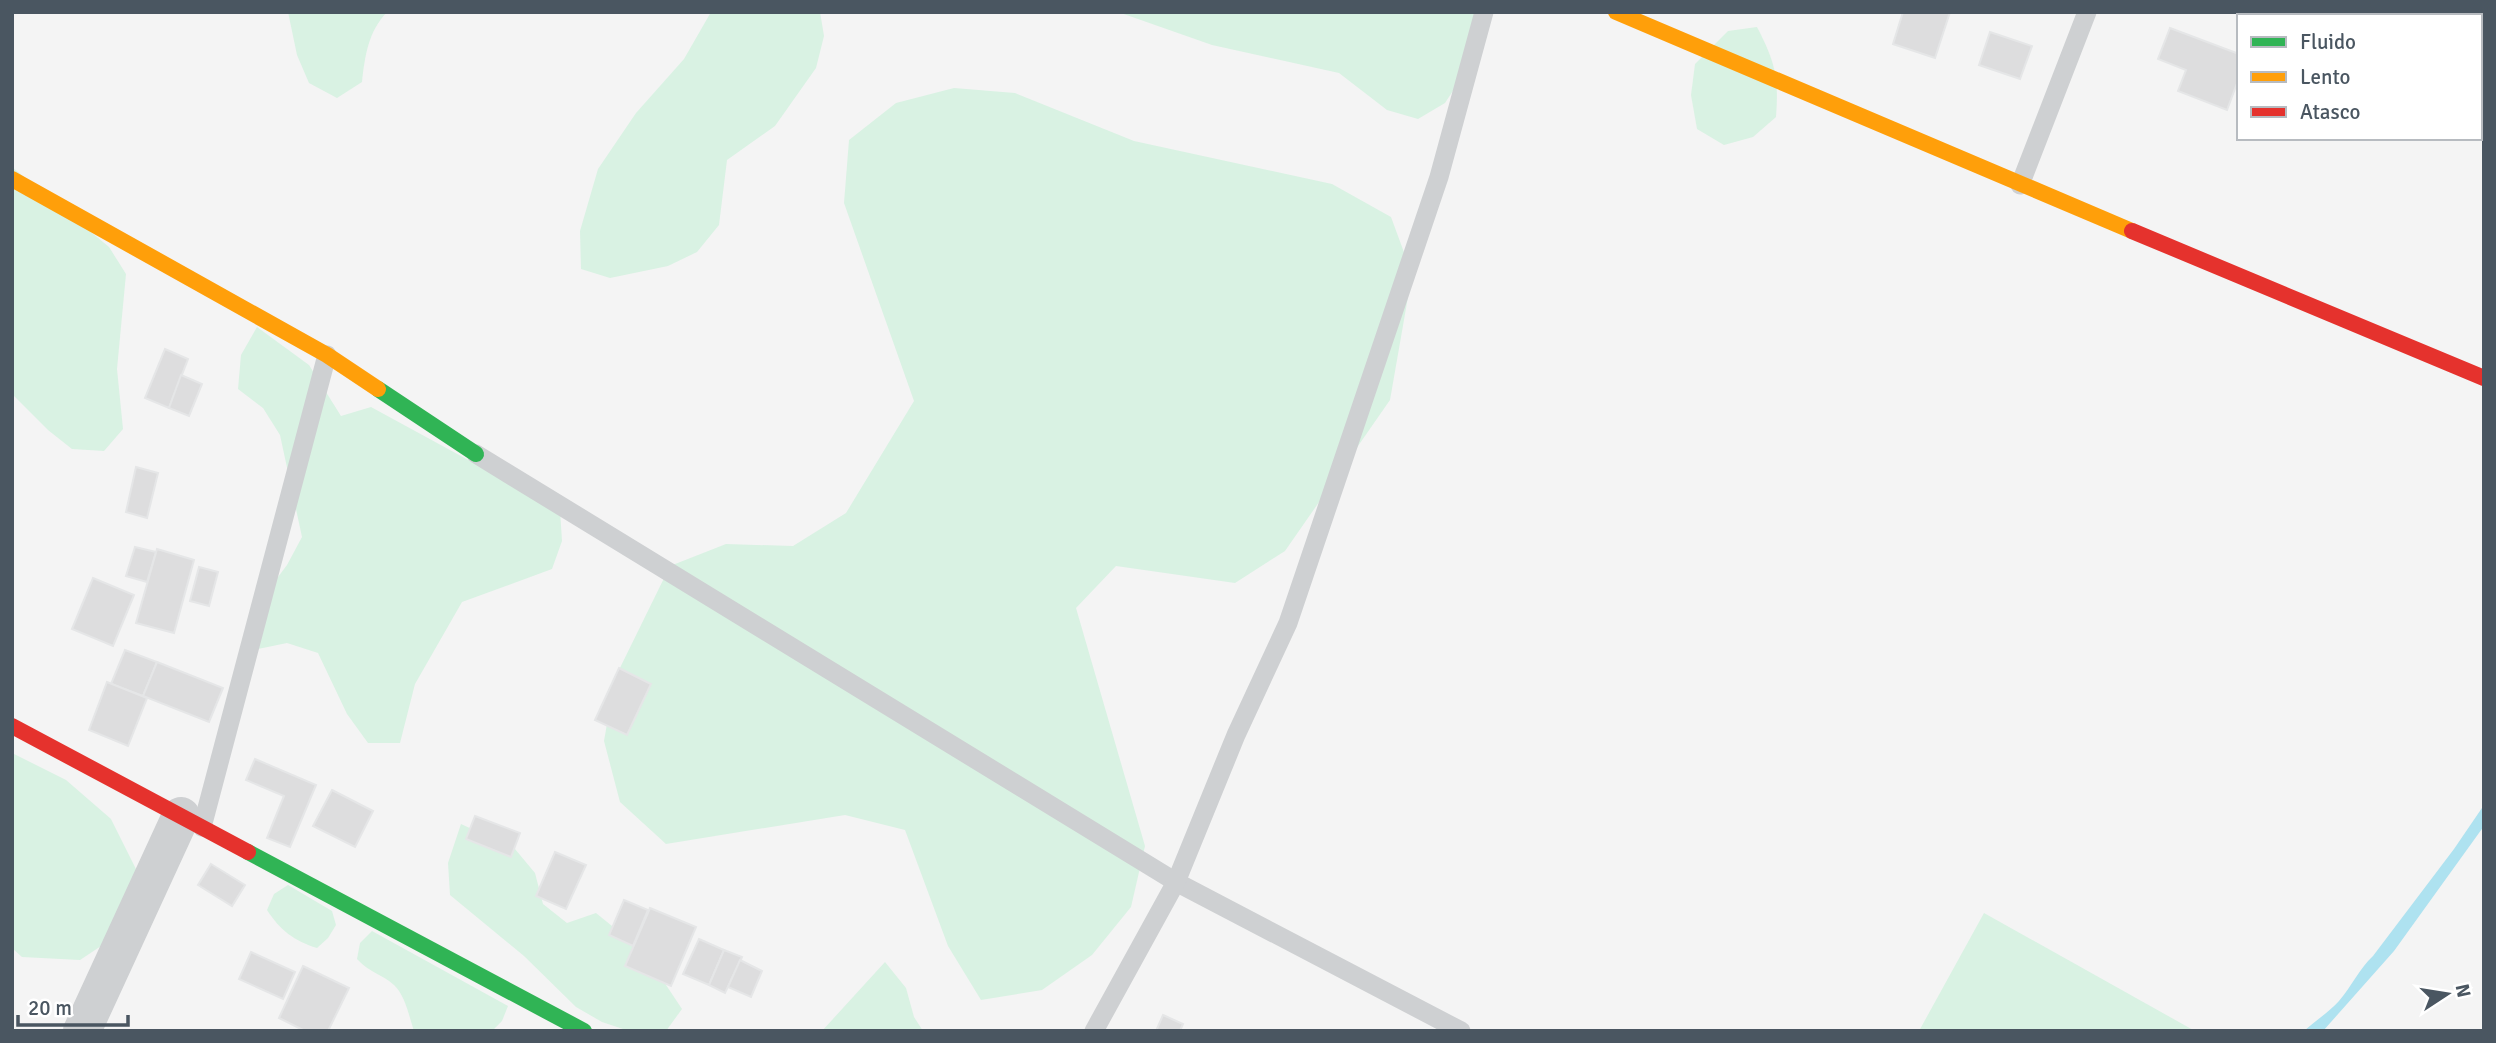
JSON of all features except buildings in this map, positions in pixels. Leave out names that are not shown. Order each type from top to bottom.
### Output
[{"type":"street","points":[[1616,12],[2020,185],[2484,378]]},
{"type":"street","points":[[12,179],[327,355],[476,454]]},
{"type":"street","points":[[12,726],[584,1031]]},
{"type":"street","points":[[82,1031],[191,821]]},
{"type":"lane","points":[[1094,1031],[1176,882],[1236,735],[1288,623],[1439,177],[1484,12]]},
{"type":"lane","points":[[2020,185],[2087,12]]},
{"type":"lane","points":[[191,821],[327,355]]},
{"type":"lane","points":[[476,454],[1176,882],[1461,1031]]},
{"type":"green space","points":[[288,12],[387,12],[372,36],[362,82],[337,98],[309,83],[297,55]]},
{"type":"green space","points":[[711,12],[820,12],[824,36],[816,68],[775,126],[727,160],[719,225],[697,252],[668,266],[610,278],[581,269],[580,231],[598,169],[636,113],[684,59]]},
{"type":"green space","points":[[1118,12],[1486,12],[1462,77],[1445,103],[1418,119],[1387,110],[1339,73],[1212,45]]},
{"type":"green space","points":[[2313,12],[2450,12],[2450,14]]},
{"type":"green space","points":[[1757,27],[1774,70],[1777,91],[1776,117],[1753,137],[1724,145],[1697,129],[1691,95],[1695,64],[1728,31]]},
{"type":"green space","points":[[954,88],[1015,93],[1134,141],[1332,184],[1391,217],[1412,274],[1390,400],[1285,551],[1235,583],[1116,566],[1076,608],[1145,846],[1131,907],[1092,955],[1042,990],[981,1000],[948,946],[905,830],[845,815],[666,844],[620,802],[604,741],[615,678],[670,566],[726,544],[793,546],[846,513],[914,401],[844,203],[849,140],[896,103]]},
{"type":"green space","points":[[12,167],[109,247],[126,274],[117,369],[123,429],[104,451],[72,449],[48,430],[12,394]]},
{"type":"green space","points":[[257,327],[309,365],[341,416],[371,407],[560,510],[562,541],[552,569],[462,602],[415,684],[400,743],[368,743],[347,714],[318,653],[287,643],[258,649],[248,617],[287,565],[302,537],[280,435],[263,408],[238,389],[241,355]]},
{"type":"green space","points":[[12,753],[66,780],[111,819],[137,871],[128,928],[80,960],[22,957],[12,948]]},
{"type":"green space","points":[[461,824],[515,849],[535,873],[543,904],[567,923],[596,913],[644,952],[682,1009],[666,1031],[629,1031],[602,1022],[576,1007],[524,956],[450,895],[448,863]]},
{"type":"green space","points":[[288,885],[332,911],[336,925],[328,938],[317,948],[288,934],[267,910],[274,894]]},
{"type":"green space","points":[[1984,913],[2195,1031],[1919,1031]]},
{"type":"green space","points":[[372,931],[508,1006],[502,1021],[492,1031],[414,1031],[398,989],[357,959],[360,943]]},
{"type":"green space","points":[[885,962],[906,988],[914,1017],[923,1031],[822,1031]]},
{"type":"water","points":[[2484,805],[2484,826],[2394,951],[2323,1031],[2304,1031],[2344,995]]},
{"type":"traffic: fast","points":[[378,389],[476,454]]},
{"type":"traffic: fast","points":[[248,852],[584,1031]]},
{"type":"traffic: slow","points":[[1616,12],[2132,231]]},
{"type":"traffic: slow","points":[[12,179],[327,355],[378,389]]},
{"type":"traffic: jam","points":[[2132,231],[2484,378]]},
{"type":"traffic: jam","points":[[12,726],[248,852]]}]
